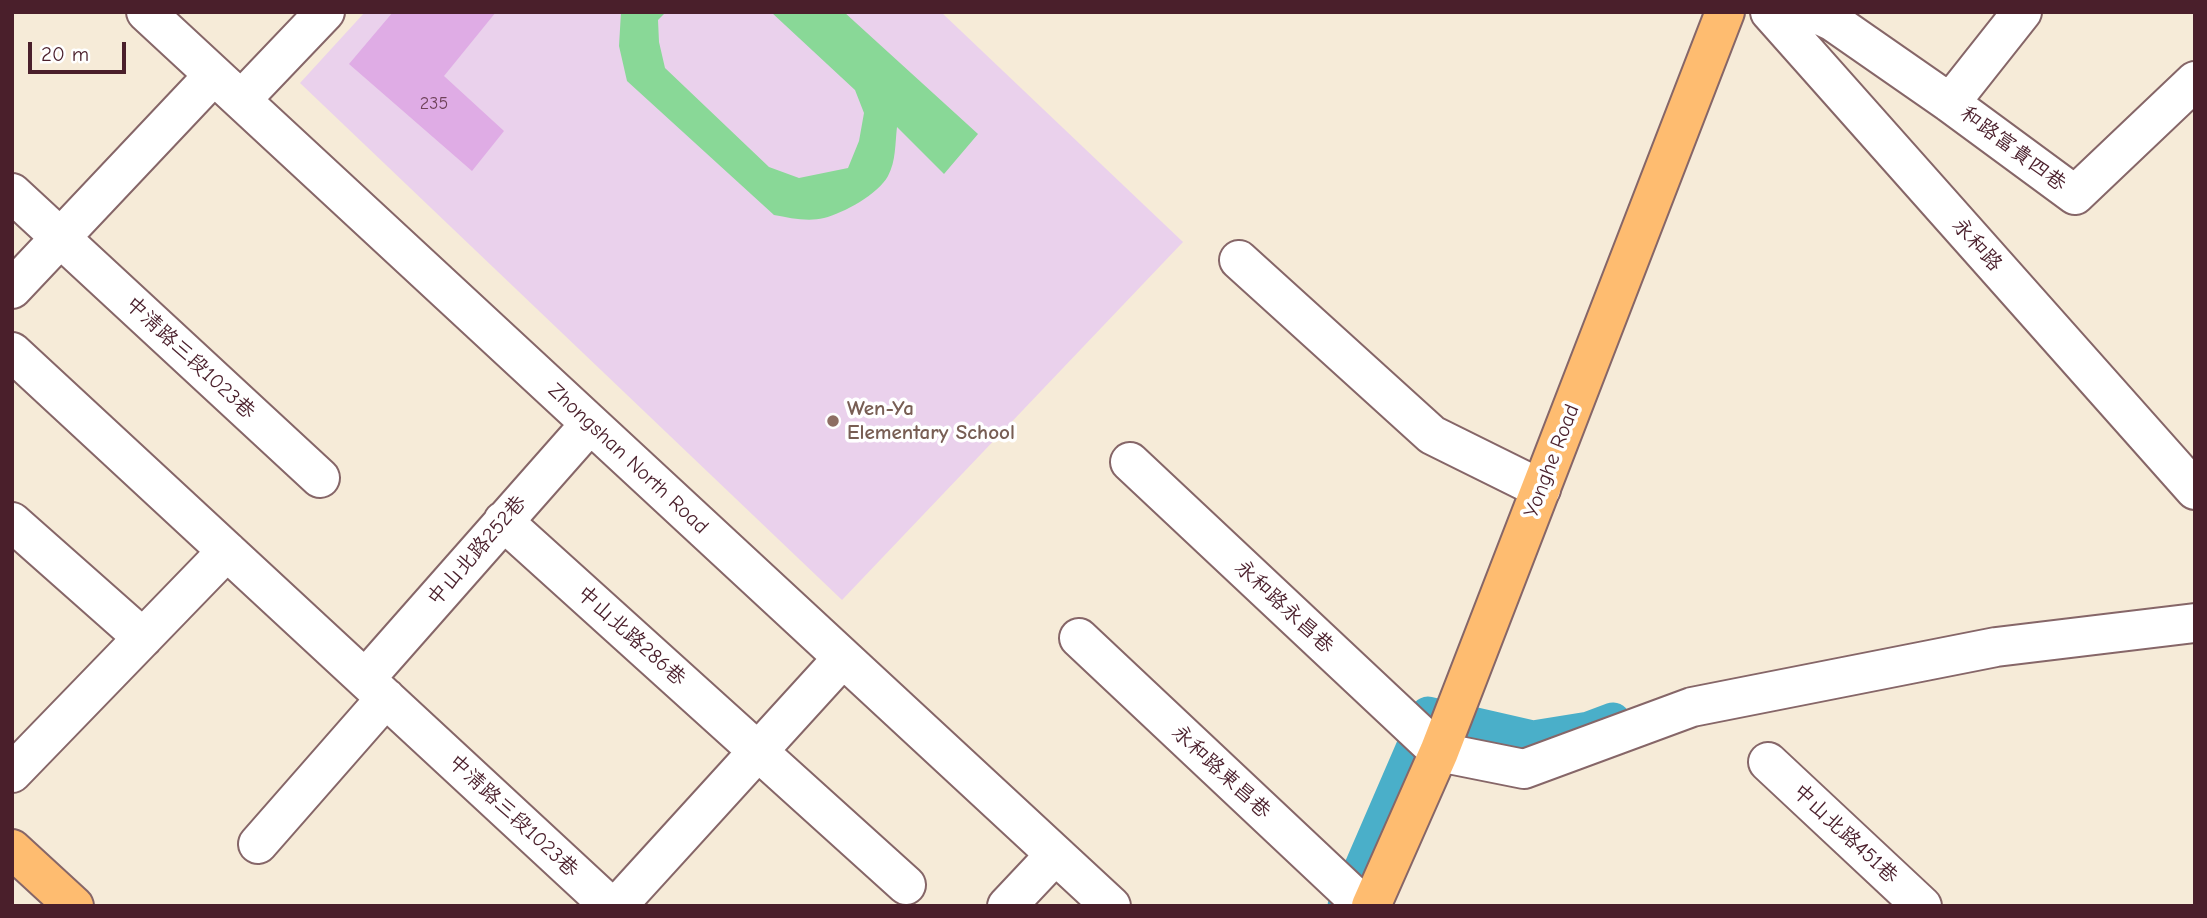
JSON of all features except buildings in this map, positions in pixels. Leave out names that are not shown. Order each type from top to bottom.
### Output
[{"type":"main road","name":"Yonghe Road","points":[[1371,906],[1477,653],[1725,12]]},
{"type":"main road","points":[[12,849],[74,906]]},
{"type":"street","name":"Zhongshan North Road","points":[[146,12],[1111,906]]},
{"type":"street","points":[[12,289],[60,238],[227,87],[325,12]]},
{"type":"street","name":"永和路","points":[[1770,12],[2191,478]]},
{"type":"street","name":"和路富貴四巷","points":[[1813,12],[1832,21],[1950,103],[2075,195],[2195,81]]},
{"type":"street","points":[[1950,103],[2022,12]]},
{"type":"street","name":"中清路三段1023巷","points":[[12,192],[320,478]]},
{"type":"street","points":[[1239,260],[1432,435],[1541,489]]},
{"type":"street","name":"中清路三段1023巷","points":[[12,352],[610,906]]},
{"type":"street","name":"中山北路252巷","points":[[375,688],[503,522],[590,424]]},
{"type":"street","name":"永和路永昌巷","points":[[1130,462],[1438,751]]},
{"type":"street","points":[[12,522],[142,638]]},
{"type":"street","name":"中山北路286巷","points":[[503,522],[906,885]]},
{"type":"street","points":[[12,773],[227,551]]},
{"type":"street","points":[[1438,751],[1524,769],[1692,707],[1996,647],[2195,623]]},
{"type":"street","name":"永和路東昌巷","points":[[1079,638],[1364,906]]},
{"type":"street","points":[[617,906],[842,659]]},
{"type":"street","points":[[258,844],[375,688]]},
{"type":"street","name":"中山北路451巷","points":[[1768,762],[1923,906]]},
{"type":"street","points":[[1007,906],[1055,855]]},
{"type":"shaded area","name":"Wen-Ya Elementary School","points":[[365,12],[941,12],[1183,242],[842,600],[300,83]]},
{"type":"green space","points":[[621,12],[666,12],[658,20],[659,42],[665,68],[769,167],[799,178],[848,168],[859,141],[864,113],[855,90],[771,12],[844,12],[978,134],[944,174],[897,127],[891,170],[883,183],[869,196],[824,218],[805,220],[774,215],[627,81],[619,46]]},
{"type":"waterway","points":[[1345,906],[1428,714],[1533,738],[1589,729],[1613,720]]},
{"type":"place","name":"Wen-Ya Elementary School","points":[[833,421]]}]
